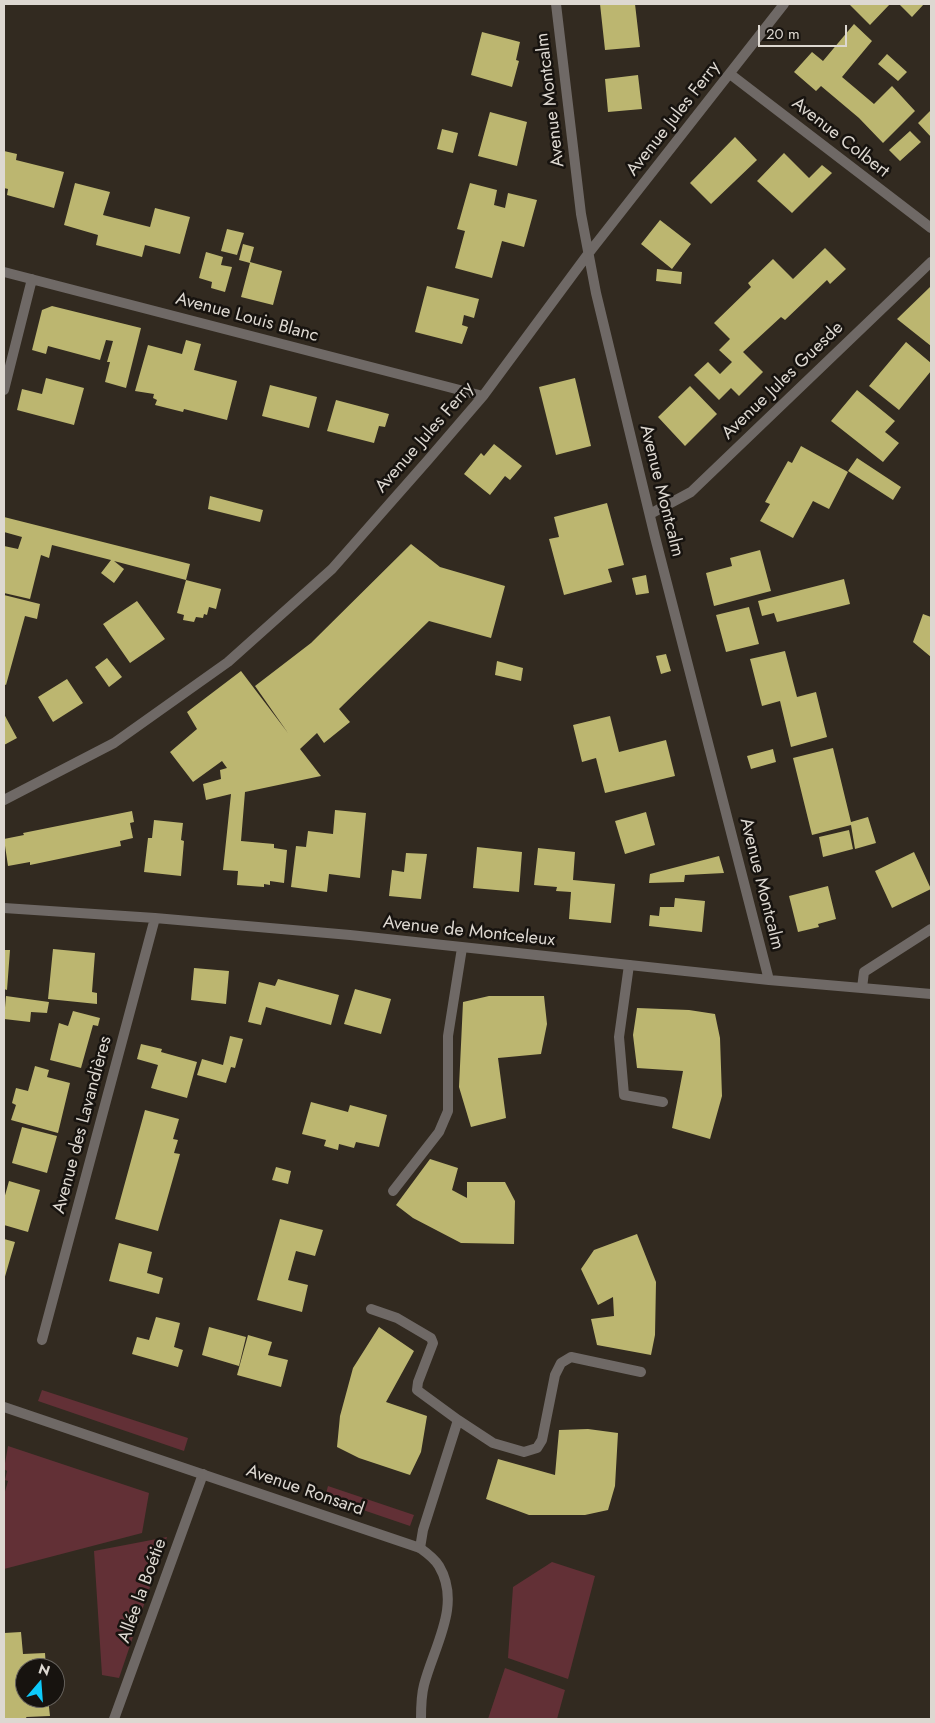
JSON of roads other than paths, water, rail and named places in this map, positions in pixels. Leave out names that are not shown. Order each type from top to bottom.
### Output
[{"type":"street","name":"Avenue Montcalm","points":[[556,4],[581,214],[596,293],[650,514],[769,980]]},
{"type":"street","name":"Avenue Jules Ferry","points":[[4,800],[114,743],[228,662],[332,569],[483,396],[588,254],[784,4]]},
{"type":"street","name":"Avenue Colbert","points":[[730,74],[931,228]]},
{"type":"street","name":"Avenue Jules Guesde","points":[[650,514],[691,492],[931,262]]},
{"type":"street","name":"Avenue Louis Blanc","points":[[4,272],[483,396]]},
{"type":"street","points":[[4,390],[32,279]]},
{"type":"street","name":"Avenue de Montceleux","points":[[4,908],[155,918],[350,935],[769,980],[931,994]]},
{"type":"street","name":"Avenue des Lavandières","points":[[42,1340],[155,918]]},
{"type":"street","points":[[862,988],[864,972],[931,929]]},
{"type":"street","points":[[393,1191],[439,1132],[448,1110],[448,1036],[462,948]]},
{"type":"street","points":[[629,965],[619,1037],[624,1095],[663,1102]]},
{"type":"street","points":[[371,1309],[397,1318],[431,1338],[434,1343],[418,1382],[417,1390],[493,1443],[524,1452],[537,1448],[542,1440],[555,1375],[561,1363],[571,1357],[641,1372]]},
{"type":"street","name":"Avenue Ronsard","points":[[4,1407],[420,1548],[439,1565],[448,1588],[446,1618],[424,1687],[421,1701],[421,1719]]},
{"type":"street","points":[[420,1548],[423,1530],[458,1420]]},
{"type":"street","name":"Allée la Boétie","points":[[114,1719],[204,1474]]}]
